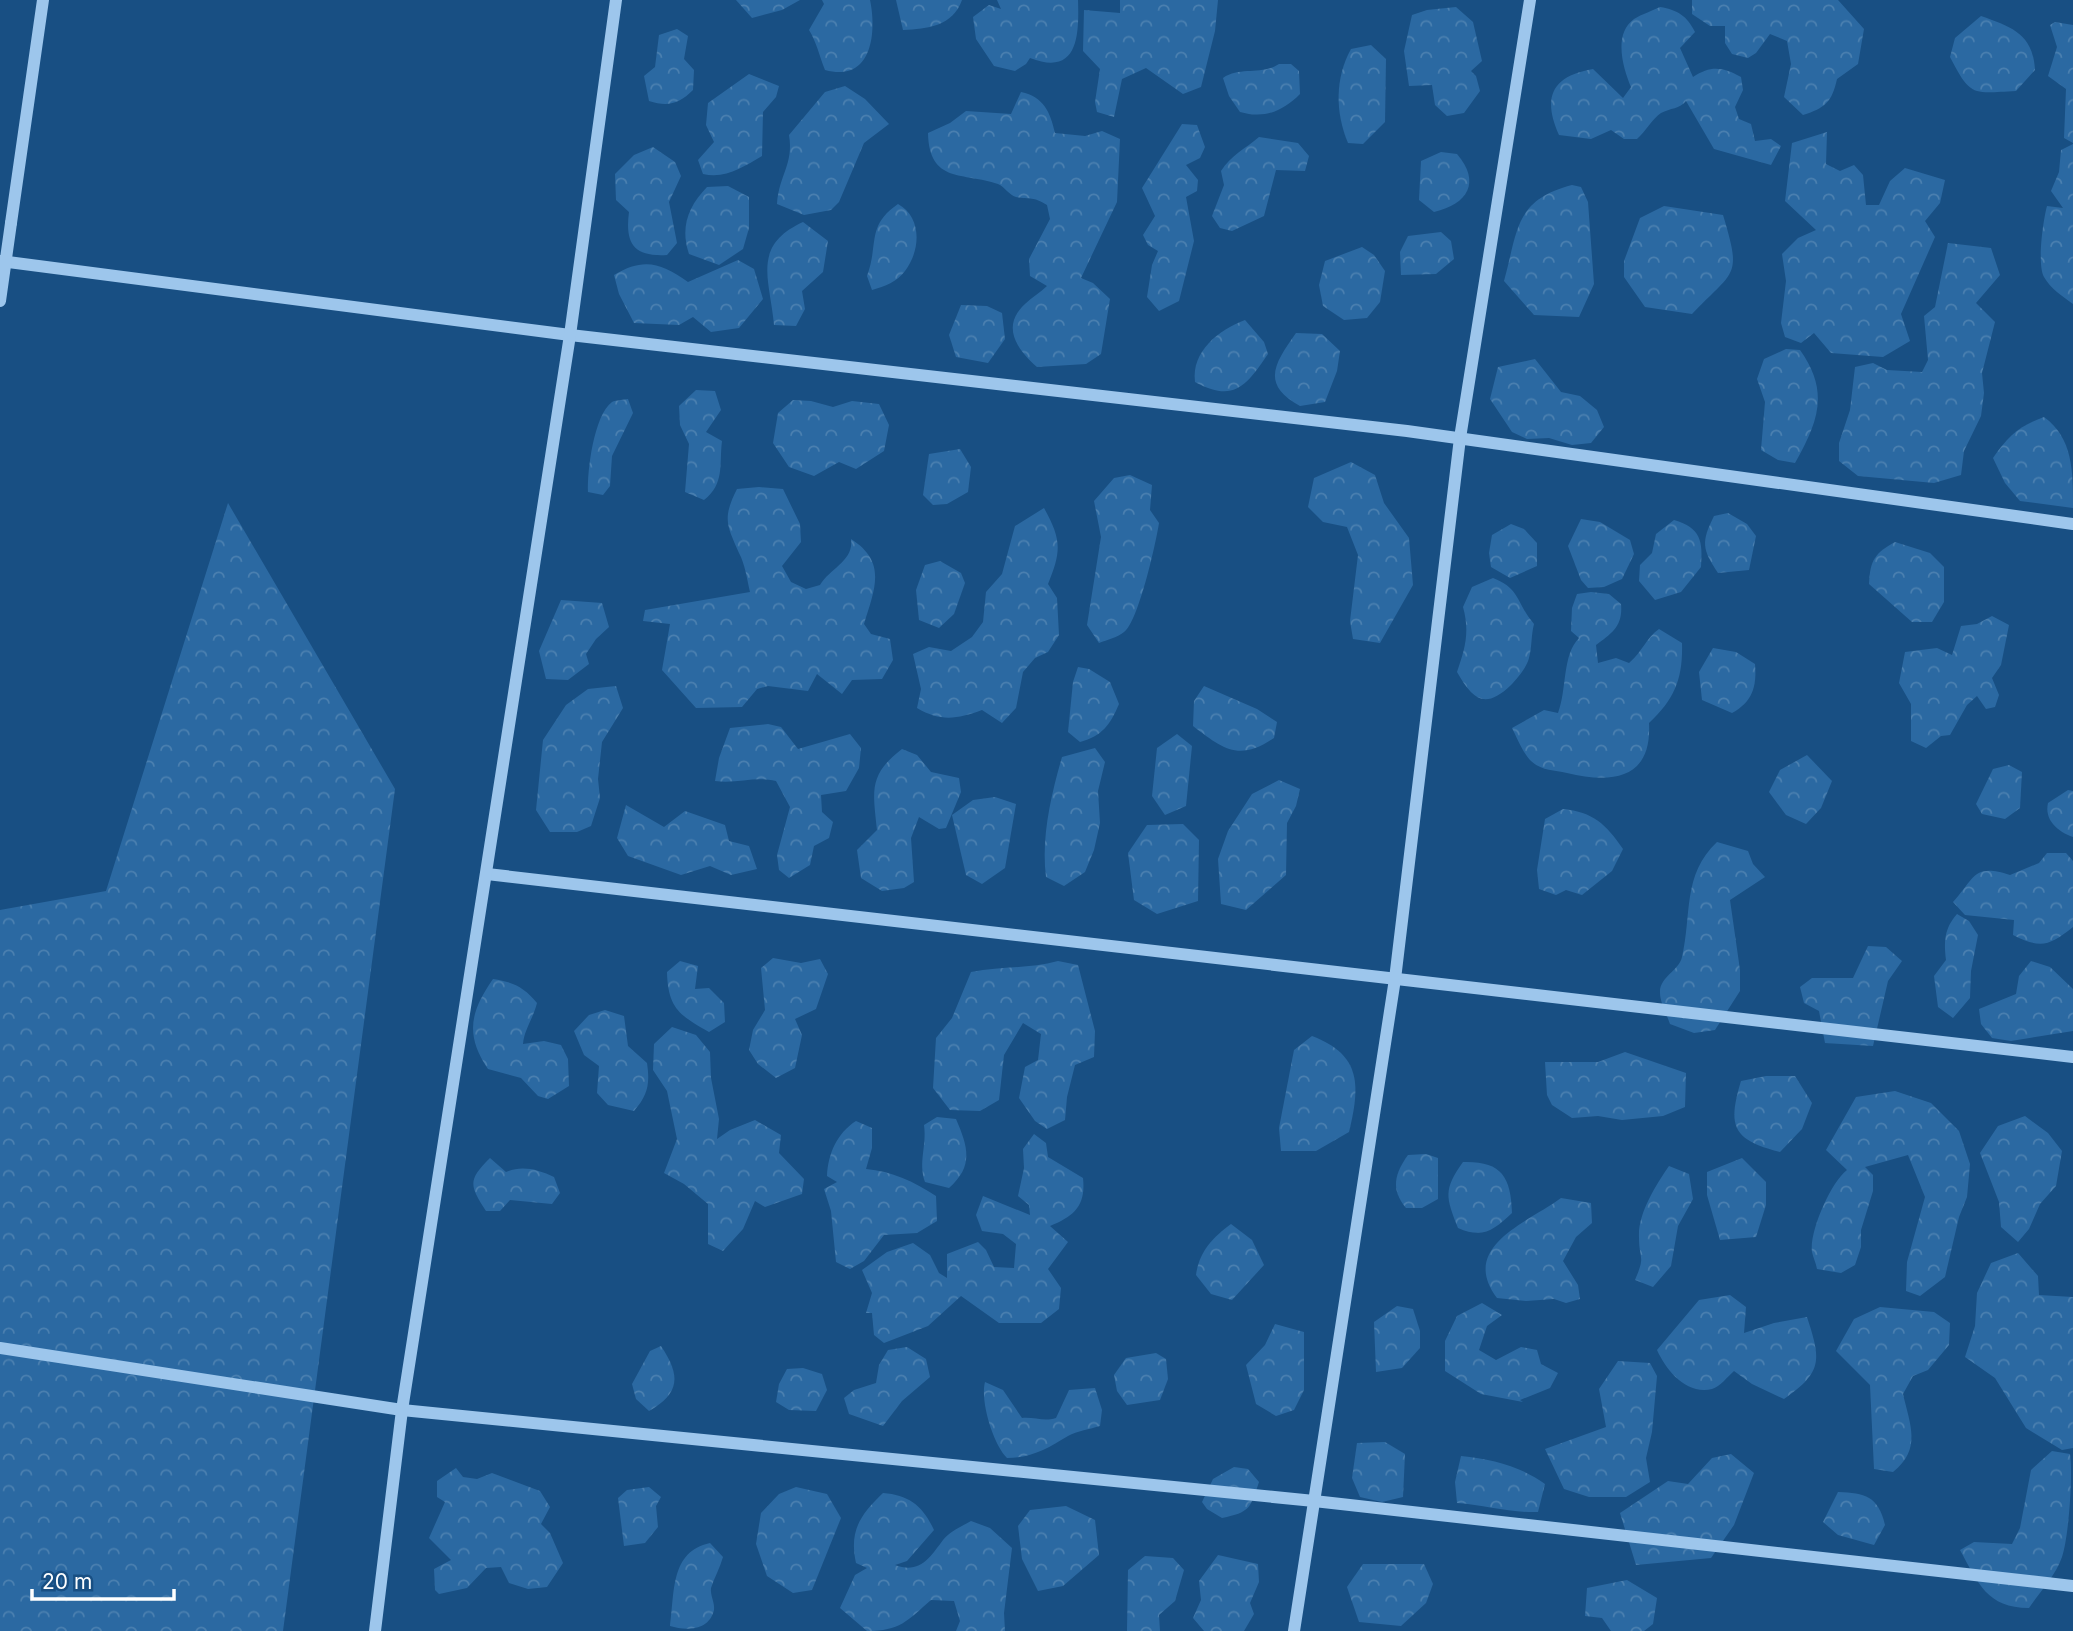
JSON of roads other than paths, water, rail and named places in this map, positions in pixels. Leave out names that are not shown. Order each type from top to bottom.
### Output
[{"type":"street","points":[[0,302],[43,0]]},
{"type":"street","points":[[374,1631],[402,1410],[570,335],[616,0]]},
{"type":"street","points":[[1294,1631],[1395,979],[1460,438],[1530,0]]},
{"type":"street","points":[[0,261],[570,335],[1460,438],[2073,524]]},
{"type":"street","points":[[487,874],[2073,1057]]},
{"type":"street","points":[[0,1348],[402,1410],[1314,1502],[2073,1586]]}]
